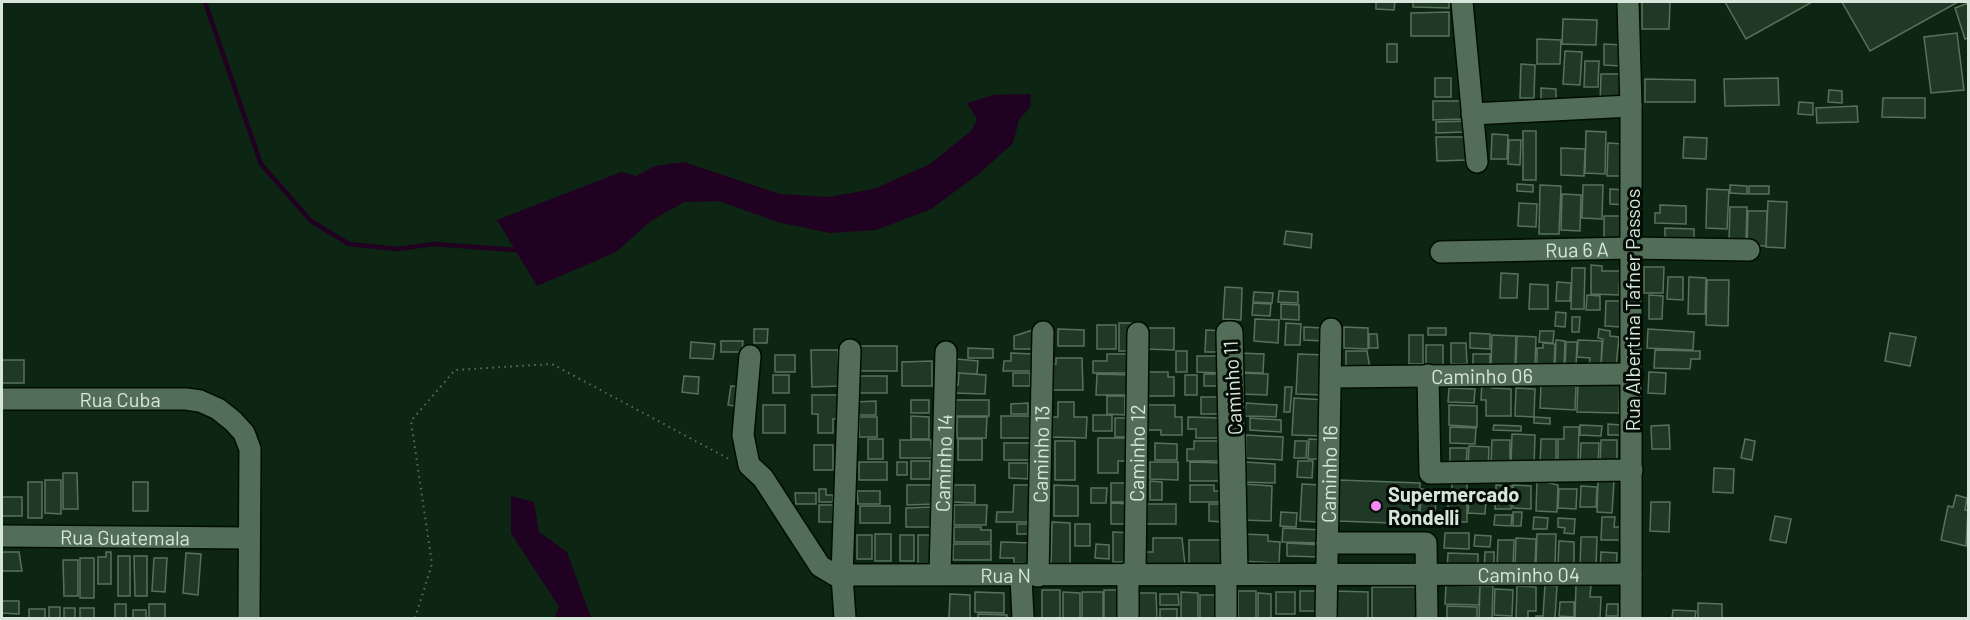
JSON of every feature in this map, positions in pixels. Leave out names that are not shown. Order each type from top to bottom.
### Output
[{"type":"street","points":[[1462,2],[1477,162]]},
{"type":"street","name":"Rua Albertina Tafner Passos","points":[[1628,2],[1631,106],[1631,618]]},
{"type":"street","points":[[1472,114],[1631,106]]},
{"type":"street","name":"Rua 6 A","points":[[1441,252],[1631,248],[1749,250]]},
{"type":"street","name":"Caminho 16","points":[[1326,618],[1332,377],[1331,329]]},
{"type":"street","name":"Caminho 13","points":[[1023,618],[1029,577],[1042,332]]},
{"type":"street","name":"Caminho 11","points":[[1227,332],[1232,332],[1237,573],[1229,573],[1227,332]]},
{"type":"street","name":"Caminho 12","points":[[1128,618],[1132,573],[1138,333]]},
{"type":"street","points":[[845,618],[842,576],[850,350]]},
{"type":"street","name":"Caminho 14","points":[[940,574],[946,352]]},
{"type":"street","points":[[750,356],[743,435],[749,465],[763,478],[820,566],[830,573],[842,576]]},
{"type":"street","name":"Caminho 06","points":[[1332,377],[1632,374]]},
{"type":"street","points":[[1428,375],[1430,473],[1632,470]]},
{"type":"street","name":"Rua Cuba","points":[[2,399],[186,399],[218,409],[244,433],[250,449],[249,538]]},
{"type":"street","name":"Rua Guatemala","points":[[2,536],[249,538]]},
{"type":"street","points":[[249,538],[249,618]]},
{"type":"street","points":[[1328,543],[1426,543],[1427,618]]},
{"type":"street","name":"Rua N","points":[[842,576],[940,574],[1029,577],[1132,573],[1326,573],[1426,576]]},
{"type":"street","points":[[1226,618],[1229,573]]},
{"type":"street","name":"Caminho 04","points":[[1426,576],[1630,574]]},
{"type":"path","points":[[416,618],[432,564],[411,421],[455,370],[552,364],[720,457],[749,465]]},
{"type":"shaded area","points":[[1031,94],[1030,107],[1019,120],[1013,143],[980,173],[931,209],[876,230],[830,233],[777,222],[719,201],[684,202],[651,221],[616,252],[537,286],[497,220],[621,172],[636,176],[655,166],[684,162],[780,194],[829,197],[874,189],[930,164],[972,130],[977,119],[967,103],[994,95]]},
{"type":"shaded area","points":[[511,496],[534,502],[539,532],[567,552],[591,618],[554,618],[559,607],[511,533]]},
{"type":"building","points":[[1376,2],[1395,2],[1394,10],[1376,9]]},
{"type":"building","points":[[1413,2],[1449,2],[1449,8],[1413,7]]},
{"type":"building","points":[[1642,2],[1670,2],[1669,29],[1642,29]]},
{"type":"building","points":[[1725,2],[1812,2],[1746,39]]},
{"type":"building","points":[[1842,2],[1958,2],[1870,51]]},
{"type":"building","points":[[1968,3],[1968,38],[1965,39],[1955,8]]},
{"type":"building","points":[[1449,12],[1449,36],[1411,36],[1411,13]]},
{"type":"building","points":[[1563,19],[1597,20],[1596,45],[1562,44]]},
{"type":"building","points":[[1957,33],[1964,90],[1931,93],[1924,37]]},
{"type":"building","points":[[1537,39],[1561,40],[1560,64],[1537,64]]},
{"type":"building","points":[[1387,44],[1397,44],[1397,62],[1387,62]]},
{"type":"building","points":[[1604,44],[1622,45],[1621,66],[1604,65]]},
{"type":"building","points":[[1565,51],[1582,52],[1580,85],[1563,84]]},
{"type":"building","points":[[1585,61],[1599,61],[1598,87],[1584,87]]},
{"type":"building","points":[[1521,64],[1535,65],[1534,98],[1520,98]]},
{"type":"building","points":[[1601,74],[1624,74],[1622,104],[1600,103]]},
{"type":"building","points":[[1435,78],[1451,78],[1451,97],[1435,97]]},
{"type":"building","points":[[1778,78],[1779,105],[1725,106],[1724,79]]},
{"type":"building","points":[[1645,79],[1695,80],[1695,102],[1645,102]]},
{"type":"building","points":[[1541,88],[1556,89],[1556,100],[1541,100]]},
{"type":"building","points":[[1829,90],[1842,91],[1842,103],[1828,102]]},
{"type":"building","points":[[1883,98],[1925,98],[1925,118],[1882,117]]},
{"type":"building","points":[[1433,101],[1461,101],[1462,119],[1433,120]]},
{"type":"building","points":[[1799,102],[1813,103],[1813,115],[1798,114]]},
{"type":"building","points":[[1857,106],[1858,122],[1817,123],[1816,108]]},
{"type":"building","points":[[1465,121],[1465,132],[1436,133],[1436,122]]},
{"type":"building","points":[[1523,131],[1536,131],[1536,180],[1523,180]]},
{"type":"building","points":[[1586,131],[1606,132],[1605,174],[1585,173]]},
{"type":"building","points":[[1492,134],[1508,135],[1507,159],[1491,159]]},
{"type":"building","points":[[1436,137],[1467,137],[1468,160],[1437,161]]},
{"type":"building","points":[[1684,137],[1707,138],[1706,159],[1683,158]]},
{"type":"building","points":[[1509,140],[1521,140],[1520,165],[1508,164]]},
{"type":"building","points":[[1608,143],[1624,144],[1623,176],[1607,176]]},
{"type":"building","points":[[1561,148],[1585,149],[1584,176],[1561,175]]},
{"type":"building","points":[[1517,184],[1533,185],[1533,192],[1517,191]]},
{"type":"building","points":[[1540,185],[1561,186],[1559,234],[1539,234]]},
{"type":"building","points":[[1583,185],[1603,185],[1602,219],[1582,218]]},
{"type":"building","points":[[1730,185],[1747,186],[1747,194],[1730,193]]},
{"type":"building","points":[[1749,186],[1769,186],[1769,194],[1749,194]]},
{"type":"building","points":[[1610,189],[1626,190],[1626,205],[1610,204]]},
{"type":"building","points":[[1707,189],[1729,190],[1727,229],[1706,228]]},
{"type":"building","points":[[1562,194],[1581,195],[1580,231],[1561,230]]},
{"type":"building","points":[[1768,201],[1787,202],[1785,248],[1766,247]]},
{"type":"building","points":[[1519,203],[1537,204],[1536,227],[1518,226]]},
{"type":"building","points":[[1660,205],[1686,206],[1686,224],[1655,223],[1655,213],[1660,213]]},
{"type":"building","points":[[1730,207],[1747,207],[1746,240],[1729,240]]},
{"type":"building","points":[[1748,211],[1767,211],[1766,246],[1747,245]]},
{"type":"building","points":[[1604,216],[1622,216],[1621,242],[1604,242]]},
{"type":"building","points":[[1665,228],[1694,229],[1694,245],[1665,245]]},
{"type":"building","points":[[1286,231],[1312,234],[1311,248],[1284,244]]},
{"type":"building","points":[[1591,265],[1602,266],[1602,271],[1620,271],[1619,295],[1591,294]]},
{"type":"building","points":[[1644,267],[1664,267],[1663,293],[1644,293]]},
{"type":"building","points":[[1572,268],[1585,268],[1584,309],[1571,309]]},
{"type":"building","points":[[1501,273],[1518,274],[1517,298],[1500,298]]},
{"type":"building","points":[[1668,277],[1683,277],[1683,300],[1667,299]]},
{"type":"building","points":[[1689,277],[1706,278],[1705,314],[1688,314]]},
{"type":"building","points":[[1707,280],[1729,280],[1728,326],[1706,325]]},
{"type":"building","points":[[1557,282],[1571,283],[1570,301],[1556,301]]},
{"type":"building","points":[[1530,284],[1548,285],[1548,309],[1529,309]]},
{"type":"building","points":[[1225,287],[1242,288],[1241,320],[1223,319]]},
{"type":"building","points":[[1279,291],[1298,292],[1298,303],[1278,302]]},
{"type":"building","points":[[1254,292],[1273,293],[1272,303],[1253,302]]},
{"type":"building","points":[[1587,295],[1600,296],[1600,310],[1586,310]]},
{"type":"building","points":[[1649,295],[1663,296],[1662,319],[1649,319]]},
{"type":"building","points":[[1606,301],[1622,301],[1621,327],[1605,326]]},
{"type":"building","points":[[1253,303],[1271,304],[1270,316],[1252,315]]},
{"type":"building","points":[[1281,304],[1299,305],[1299,320],[1281,319]]},
{"type":"building","points":[[1556,312],[1566,313],[1565,327],[1555,326]]},
{"type":"building","points":[[1572,317],[1580,317],[1579,332],[1572,332]]},
{"type":"building","points":[[1255,319],[1279,320],[1278,343],[1254,341]]},
{"type":"building","points":[[1119,323],[1134,323],[1134,351],[1119,351]]},
{"type":"building","points":[[1286,323],[1301,324],[1300,345],[1285,345]]},
{"type":"building","points":[[1097,325],[1116,325],[1116,349],[1097,349]]},
{"type":"building","points":[[1304,327],[1324,328],[1324,341],[1304,340]]},
{"type":"building","points":[[1344,327],[1368,328],[1368,349],[1344,348]]},
{"type":"building","points":[[1039,328],[1038,349],[1014,349],[1014,336]]},
{"type":"building","points":[[1145,328],[1174,328],[1174,350],[1144,349]]},
{"type":"building","points":[[1428,328],[1446,328],[1446,335],[1428,335]]},
{"type":"building","points":[[754,329],[768,329],[767,343],[754,343]]},
{"type":"building","points":[[1058,329],[1084,330],[1084,346],[1058,346]]},
{"type":"building","points":[[1599,329],[1610,331],[1610,336],[1619,337],[1616,367],[1601,365],[1603,339],[1598,338]]},
{"type":"building","points":[[1648,329],[1694,332],[1693,350],[1647,348]]},
{"type":"building","points":[[1206,330],[1226,331],[1225,352],[1205,352]]},
{"type":"building","points":[[1540,331],[1554,331],[1553,343],[1539,342]]},
{"type":"building","points":[[1470,333],[1490,334],[1490,349],[1470,348]]},
{"type":"building","points":[[1890,333],[1916,337],[1910,366],[1885,361]]},
{"type":"building","points":[[1369,334],[1377,334],[1378,348],[1369,348]]},
{"type":"building","points":[[1409,335],[1423,335],[1423,364],[1409,364]]},
{"type":"building","points":[[1492,335],[1516,336],[1515,367],[1491,366]]},
{"type":"building","points":[[1517,336],[1536,337],[1535,366],[1516,365]]},
{"type":"building","points":[[1556,340],[1565,341],[1564,368],[1555,367]]},
{"type":"building","points":[[1578,340],[1602,341],[1601,365],[1589,365],[1590,358],[1577,357]]},
{"type":"building","points":[[721,341],[743,341],[742,352],[721,352]]},
{"type":"building","points":[[691,342],[715,344],[713,359],[690,358]]},
{"type":"building","points":[[1566,342],[1577,342],[1576,367],[1565,367]]},
{"type":"building","points":[[1451,343],[1466,343],[1467,364],[1451,364]]},
{"type":"building","points":[[1543,343],[1555,344],[1554,367],[1537,367],[1537,348],[1543,348]]},
{"type":"building","points":[[1426,345],[1443,345],[1443,365],[1426,365]]},
{"type":"building","points":[[860,346],[897,346],[897,371],[860,371]]},
{"type":"building","points":[[968,348],[993,349],[993,358],[968,358]]},
{"type":"building","points":[[811,350],[838,350],[839,386],[812,387]]},
{"type":"building","points":[[1655,350],[1700,351],[1700,359],[1691,359],[1690,369],[1654,368]]},
{"type":"building","points":[[1176,351],[1187,351],[1187,372],[1176,372]]},
{"type":"building","points":[[1346,351],[1367,351],[1370,368],[1346,367]]},
{"type":"building","points":[[1011,353],[1035,354],[1035,371],[1003,371],[1004,361],[1011,361]]},
{"type":"building","points":[[1238,353],[1264,354],[1263,373],[1237,372]]},
{"type":"building","points":[[1107,354],[1130,354],[1130,373],[1093,373],[1093,361],[1107,361]]},
{"type":"building","points":[[1298,354],[1326,355],[1324,395],[1296,394]]},
{"type":"building","points":[[1473,354],[1490,354],[1490,368],[1473,368]]},
{"type":"building","points":[[775,355],[795,355],[795,372],[775,372]]},
{"type":"building","points":[[1197,356],[1221,356],[1221,373],[1197,372]]},
{"type":"building","points":[[1056,358],[1082,358],[1083,390],[1048,390],[1048,363],[1056,364]]},
{"type":"building","points":[[957,359],[978,361],[977,374],[956,373]]},
{"type":"building","points":[[2,360],[24,360],[24,383],[2,383]]},
{"type":"building","points":[[932,361],[932,386],[902,386],[902,362]]},
{"type":"building","points":[[1144,372],[1168,372],[1168,377],[1174,377],[1174,396],[1144,396]]},
{"type":"building","points":[[1649,372],[1666,373],[1665,394],[1648,393]]},
{"type":"building","points":[[959,373],[986,375],[985,394],[953,393],[954,385],[958,385]]},
{"type":"building","points":[[1013,373],[1030,373],[1030,386],[1013,386]]},
{"type":"building","points":[[1241,373],[1268,374],[1267,395],[1240,394]]},
{"type":"building","points":[[1097,374],[1131,375],[1130,395],[1096,395]]},
{"type":"building","points":[[1204,374],[1218,374],[1218,386],[1204,386]]},
{"type":"building","points":[[773,375],[789,375],[789,393],[773,393]]},
{"type":"building","points":[[1185,375],[1197,375],[1197,395],[1185,395]]},
{"type":"building","points":[[684,376],[699,377],[698,394],[682,392]]},
{"type":"building","points":[[857,376],[887,376],[887,393],[858,393]]},
{"type":"building","points":[[1482,380],[1492,380],[1492,388],[1511,389],[1511,416],[1486,416],[1486,400],[1481,400]]},
{"type":"building","points":[[1578,381],[1620,382],[1619,413],[1577,412]]},
{"type":"building","points":[[1541,385],[1576,386],[1575,410],[1540,408]]},
{"type":"building","points":[[731,386],[743,387],[740,407],[728,405]]},
{"type":"building","points":[[1285,387],[1292,387],[1290,412],[1284,412]]},
{"type":"building","points":[[1449,388],[1475,389],[1474,403],[1448,402]]},
{"type":"building","points":[[1516,388],[1535,389],[1534,417],[1515,416]]},
{"type":"building","points":[[812,395],[840,395],[840,418],[833,419],[833,433],[818,433],[818,414],[812,414]]},
{"type":"building","points":[[1107,396],[1125,396],[1125,415],[1107,414]]},
{"type":"building","points":[[1201,397],[1218,397],[1218,414],[1201,414]]},
{"type":"building","points":[[1294,398],[1326,400],[1324,436],[1292,435]]},
{"type":"building","points":[[911,400],[929,400],[929,413],[911,413]]},
{"type":"building","points":[[956,400],[989,400],[989,416],[956,416]]},
{"type":"building","points":[[876,401],[876,415],[856,415],[855,402]]},
{"type":"building","points":[[1058,402],[1074,402],[1074,417],[1087,417],[1086,438],[1049,437],[1049,417],[1058,417]]},
{"type":"building","points":[[1028,403],[1028,414],[1011,414],[1011,404]]},
{"type":"building","points":[[1246,403],[1277,405],[1276,417],[1245,416]]},
{"type":"building","points":[[763,405],[785,405],[785,433],[763,433]]},
{"type":"building","points":[[1147,405],[1175,405],[1175,417],[1182,417],[1182,435],[1161,435],[1161,430],[1147,430]]},
{"type":"building","points":[[1449,405],[1477,406],[1477,427],[1449,425]]},
{"type":"building","points":[[1093,415],[1112,415],[1112,431],[1093,431]]},
{"type":"building","points":[[911,416],[929,417],[929,439],[911,439]]},
{"type":"building","points":[[1001,416],[1033,416],[1032,438],[1001,438]]},
{"type":"building","points":[[859,417],[877,417],[877,437],[859,437]]},
{"type":"building","points":[[957,417],[987,417],[986,438],[957,438]]},
{"type":"building","points":[[1188,417],[1222,418],[1222,438],[1196,438],[1196,429],[1188,429]]},
{"type":"building","points":[[1534,417],[1550,418],[1550,424],[1534,423]]},
{"type":"building","points":[[1115,418],[1132,418],[1132,437],[1115,437]]},
{"type":"building","points":[[1250,418],[1281,420],[1281,432],[1250,430]]},
{"type":"building","points":[[1608,424],[1621,425],[1621,435],[1608,435]]},
{"type":"building","points":[[1494,425],[1521,426],[1521,431],[1493,430]]},
{"type":"building","points":[[1580,425],[1602,426],[1601,436],[1580,435]]},
{"type":"building","points":[[1669,425],[1670,449],[1652,449],[1651,426]]},
{"type":"building","points":[[1450,427],[1476,428],[1475,444],[1450,443]]},
{"type":"building","points":[[1564,427],[1579,427],[1578,465],[1558,465],[1558,439],[1564,439]]},
{"type":"building","points":[[1512,434],[1535,435],[1534,466],[1511,465]]},
{"type":"building","points":[[1246,435],[1283,437],[1282,460],[1246,458]]},
{"type":"building","points":[[1098,438],[1126,438],[1126,461],[1118,461],[1118,473],[1098,473]]},
{"type":"building","points":[[868,439],[883,439],[883,459],[868,459]]},
{"type":"building","points":[[958,439],[982,439],[982,460],[958,460]]},
{"type":"building","points":[[1309,439],[1324,440],[1323,459],[1308,459]]},
{"type":"building","points":[[1541,439],[1556,439],[1556,465],[1540,465]]},
{"type":"building","points":[[1745,439],[1755,441],[1752,460],[1741,458]]},
{"type":"building","points":[[900,440],[931,440],[932,458],[900,458]]},
{"type":"building","points":[[1492,440],[1510,440],[1510,464],[1491,464]]},
{"type":"building","points":[[1601,440],[1617,440],[1617,465],[1600,465]]},
{"type":"building","points":[[1055,441],[1075,441],[1075,480],[1055,480]]},
{"type":"building","points":[[1194,441],[1220,441],[1220,461],[1187,461],[1187,449],[1194,449]]},
{"type":"building","points":[[1295,441],[1307,441],[1306,458],[1294,458]]},
{"type":"building","points":[[1004,443],[1033,443],[1034,460],[1004,460]]},
{"type":"building","points":[[1155,443],[1177,444],[1177,460],[1155,460]]},
{"type":"building","points":[[1581,443],[1599,443],[1598,465],[1580,464]]},
{"type":"building","points":[[814,445],[833,445],[833,470],[814,470]]},
{"type":"building","points":[[1469,446],[1489,447],[1488,470],[1468,469]]},
{"type":"building","points":[[1450,448],[1467,448],[1466,467],[1450,467]]},
{"type":"building","points":[[911,461],[930,461],[930,479],[911,479]]},
{"type":"building","points":[[1298,461],[1313,461],[1312,478],[1297,477]]},
{"type":"building","points":[[859,462],[887,462],[887,480],[859,480]]},
{"type":"building","points":[[897,462],[907,462],[907,475],[897,475]]},
{"type":"building","points":[[1150,462],[1178,462],[1178,480],[1150,479]]},
{"type":"building","points":[[1190,462],[1223,463],[1223,481],[1190,481]]},
{"type":"building","points":[[1245,462],[1275,464],[1275,483],[1244,482]]},
{"type":"building","points":[[1009,463],[1028,463],[1028,479],[1009,478]]},
{"type":"building","points":[[1714,468],[1734,469],[1733,493],[1713,492]]},
{"type":"building","points":[[63,473],[77,473],[78,509],[63,509]]},
{"type":"building","points":[[45,480],[61,480],[61,514],[45,513]]},
{"type":"building","points":[[1339,480],[1420,483],[1418,524],[1338,521]]},
{"type":"building","points":[[1537,480],[1558,485],[1557,512],[1536,511]]},
{"type":"building","points":[[1150,481],[1162,482],[1162,500],[1150,500]]},
{"type":"building","points":[[1598,481],[1614,481],[1612,513],[1597,512]]},
{"type":"building","points":[[28,482],[42,482],[42,518],[28,518]]},
{"type":"building","points":[[133,482],[148,482],[148,511],[133,511]]},
{"type":"building","points":[[1111,483],[1128,483],[1128,502],[1111,502]]},
{"type":"building","points":[[1452,483],[1467,483],[1467,500],[1452,499]]},
{"type":"building","points":[[1244,484],[1272,486],[1271,521],[1242,520]]},
{"type":"building","points":[[1302,484],[1321,485],[1319,522],[1300,521]]},
{"type":"building","points":[[907,485],[933,485],[934,504],[907,505]]},
{"type":"building","points":[[954,485],[975,485],[975,503],[953,502]]},
{"type":"building","points":[[1014,485],[1031,485],[1030,522],[996,522],[997,512],[1013,512]]},
{"type":"building","points":[[1054,485],[1078,486],[1078,516],[1054,516]]},
{"type":"building","points":[[1190,485],[1214,485],[1214,491],[1221,491],[1221,502],[1190,502]]},
{"type":"building","points":[[1496,485],[1512,486],[1511,509],[1495,509]]},
{"type":"building","points":[[1513,485],[1531,486],[1531,509],[1513,508]]},
{"type":"building","points":[[1581,486],[1597,487],[1596,507],[1580,507]]},
{"type":"building","points":[[1091,488],[1107,488],[1106,503],[1091,503]]},
{"type":"building","points":[[819,489],[826,489],[826,495],[833,495],[833,502],[819,502]]},
{"type":"building","points":[[1421,489],[1436,490],[1435,522],[1420,522]]},
{"type":"building","points":[[1559,489],[1577,489],[1576,509],[1558,508]]},
{"type":"building","points":[[857,491],[880,491],[880,504],[858,504]]},
{"type":"building","points":[[795,493],[816,493],[816,504],[796,504]]},
{"type":"building","points":[[1956,495],[1967,498],[1966,546],[1941,540],[1948,506],[1953,507]]},
{"type":"building","points":[[2,497],[22,497],[22,516],[2,516]]},
{"type":"building","points":[[1448,501],[1467,502],[1467,522],[1448,522]]},
{"type":"building","points":[[1469,501],[1486,501],[1485,514],[1468,513]]},
{"type":"building","points":[[1651,502],[1670,502],[1669,532],[1650,531]]},
{"type":"building","points":[[1111,503],[1131,504],[1131,524],[1111,524]]},
{"type":"building","points":[[1147,504],[1176,504],[1176,524],[1146,524]]},
{"type":"building","points":[[1209,504],[1222,504],[1222,522],[1209,521]]},
{"type":"building","points":[[819,505],[833,505],[833,522],[819,522]]},
{"type":"building","points":[[954,505],[987,505],[986,525],[954,525]]},
{"type":"building","points":[[860,506],[890,506],[890,523],[860,523]]},
{"type":"building","points":[[931,507],[931,527],[906,527],[906,508]]},
{"type":"building","points":[[1281,512],[1297,513],[1296,527],[1280,526]]},
{"type":"building","points":[[1513,512],[1522,512],[1521,526],[1513,526]]},
{"type":"building","points":[[1495,515],[1512,515],[1511,526],[1494,525]]},
{"type":"building","points":[[1775,516],[1791,519],[1786,543],[1770,540]]},
{"type":"building","points":[[1534,517],[1548,518],[1547,529],[1533,529]]},
{"type":"building","points":[[1602,517],[1615,517],[1614,527],[1622,527],[1621,540],[1601,540]]},
{"type":"building","points":[[1558,518],[1575,519],[1574,534],[1564,533],[1565,528],[1558,527]]},
{"type":"building","points":[[1052,522],[1070,523],[1070,564],[1051,564]]},
{"type":"building","points":[[1017,524],[1030,524],[1030,534],[1017,534]]},
{"type":"building","points":[[1075,524],[1090,524],[1090,546],[1075,546]]},
{"type":"building","points":[[954,527],[981,527],[981,530],[991,530],[991,542],[954,542]]},
{"type":"building","points":[[1283,528],[1322,530],[1321,543],[1282,542]]},
{"type":"building","points":[[1113,532],[1132,533],[1132,562],[1113,562]]},
{"type":"building","points":[[1445,533],[1469,533],[1469,549],[1444,548]]},
{"type":"building","points":[[875,534],[891,534],[891,561],[875,561]]},
{"type":"building","points":[[1240,534],[1268,535],[1268,541],[1280,542],[1279,563],[1239,561]]},
{"type":"building","points":[[1537,534],[1556,534],[1555,567],[1536,566]]},
{"type":"building","points":[[857,535],[872,535],[872,559],[857,559]]},
{"type":"building","points":[[900,535],[914,535],[914,561],[900,561]]},
{"type":"building","points":[[918,535],[937,535],[937,566],[918,567]]},
{"type":"building","points":[[1475,535],[1491,536],[1490,547],[1474,546]]},
{"type":"building","points":[[1581,537],[1597,537],[1596,568],[1580,568]]},
{"type":"building","points":[[1153,538],[1182,538],[1185,565],[1146,565],[1146,552],[1153,552]]},
{"type":"building","points":[[1516,538],[1536,539],[1535,566],[1515,566]]},
{"type":"building","points":[[1189,540],[1228,540],[1228,565],[1189,564]]},
{"type":"building","points":[[1498,540],[1514,540],[1513,569],[1497,568]]},
{"type":"building","points":[[1559,541],[1574,542],[1574,565],[1558,564]]},
{"type":"building","points":[[1001,542],[1035,543],[1035,564],[1014,563],[1014,558],[1000,558]]},
{"type":"building","points":[[1287,543],[1321,545],[1320,557],[1287,556]]},
{"type":"building","points":[[953,544],[991,544],[991,560],[953,560]]},
{"type":"building","points":[[1096,544],[1109,545],[1109,559],[1095,558]]},
{"type":"building","points":[[2,552],[19,552],[22,571],[2,571]]},
{"type":"building","points":[[106,552],[111,552],[111,584],[98,584],[98,557],[106,557]]},
{"type":"building","points":[[1485,552],[1494,552],[1494,570],[1484,570]]},
{"type":"building","points":[[1601,552],[1617,553],[1616,570],[1600,570]]},
{"type":"building","points":[[186,553],[201,554],[198,595],[183,593]]},
{"type":"building","points":[[1448,553],[1478,554],[1478,573],[1447,572]]},
{"type":"building","points":[[118,556],[130,556],[130,596],[118,596]]},
{"type":"building","points":[[134,556],[147,556],[147,596],[135,596]]},
{"type":"building","points":[[80,558],[94,558],[94,598],[80,598]]},
{"type":"building","points":[[154,558],[167,558],[165,592],[152,591]]},
{"type":"building","points":[[63,560],[78,560],[78,596],[64,596]]},
{"type":"building","points":[[1446,585],[1480,586],[1479,605],[1445,604]]},
{"type":"building","points":[[1545,585],[1557,586],[1555,618],[1536,618],[1536,616],[1543,616]]},
{"type":"building","points":[[1576,585],[1591,585],[1590,597],[1601,597],[1600,618],[1575,618]]},
{"type":"building","points":[[1480,586],[1493,586],[1492,618],[1479,618]]},
{"type":"building","points":[[1517,586],[1536,587],[1536,611],[1528,611],[1528,618],[1516,618]]},
{"type":"building","points":[[1372,587],[1416,587],[1416,618],[1372,618]]},
{"type":"building","points":[[1495,589],[1513,590],[1512,616],[1494,615]]},
{"type":"building","points":[[1042,590],[1060,590],[1060,618],[1042,618]]},
{"type":"building","points":[[1104,590],[1122,590],[1122,618],[1104,618]]},
{"type":"building","points":[[1238,591],[1256,591],[1256,618],[1238,618]]},
{"type":"building","points":[[1300,591],[1318,591],[1318,611],[1300,611]]},
{"type":"building","points":[[1335,591],[1368,592],[1368,618],[1335,618]]},
{"type":"building","points":[[975,592],[1004,593],[1004,613],[975,612]]},
{"type":"building","points":[[1063,592],[1080,593],[1080,618],[1063,618]]},
{"type":"building","points":[[1082,592],[1103,592],[1103,618],[1082,618]]},
{"type":"building","points":[[1181,592],[1198,593],[1198,618],[1181,618]]},
{"type":"building","points":[[1276,592],[1295,592],[1295,614],[1276,614]]},
{"type":"building","points":[[1139,593],[1156,593],[1157,618],[1139,618]]},
{"type":"building","points":[[1258,593],[1271,594],[1271,618],[1258,618]]},
{"type":"building","points":[[950,594],[970,595],[970,618],[949,618]]},
{"type":"building","points":[[1160,594],[1178,594],[1179,605],[1160,605]]},
{"type":"building","points":[[1200,595],[1221,595],[1221,618],[1200,618]]},
{"type":"building","points":[[2,601],[19,601],[19,614],[2,613]]},
{"type":"building","points":[[1560,602],[1574,602],[1574,617],[1559,616]]},
{"type":"building","points":[[1698,603],[1722,604],[1722,618],[1698,618]]},
{"type":"building","points":[[115,604],[126,604],[126,618],[115,618]]},
{"type":"building","points":[[149,604],[165,604],[165,618],[149,618]]},
{"type":"building","points":[[1607,604],[1618,604],[1618,616],[1606,616]]},
{"type":"building","points":[[1447,606],[1477,607],[1477,618],[1447,618]]},
{"type":"building","points":[[49,607],[60,607],[60,618],[49,618]]},
{"type":"building","points":[[64,608],[75,608],[75,618],[64,618]]},
{"type":"building","points":[[80,608],[94,608],[94,618],[80,618]]},
{"type":"building","points":[[29,609],[45,609],[45,618],[29,618]]},
{"type":"building","points":[[1160,609],[1177,609],[1177,618],[1160,618]]},
{"type":"building","points":[[133,610],[146,610],[146,618],[133,618]]},
{"type":"building","points":[[1673,610],[1696,611],[1695,618],[1672,618]]},
{"type":"building","points":[[978,614],[1007,615],[1007,618],[978,618]]},
{"type":"waterway","points":[[205,2],[261,164],[311,221],[349,244],[397,249],[434,244],[515,250]]},
{"type":"place","name":"Supermercado Rondelli","points":[[1376,506]]}]
